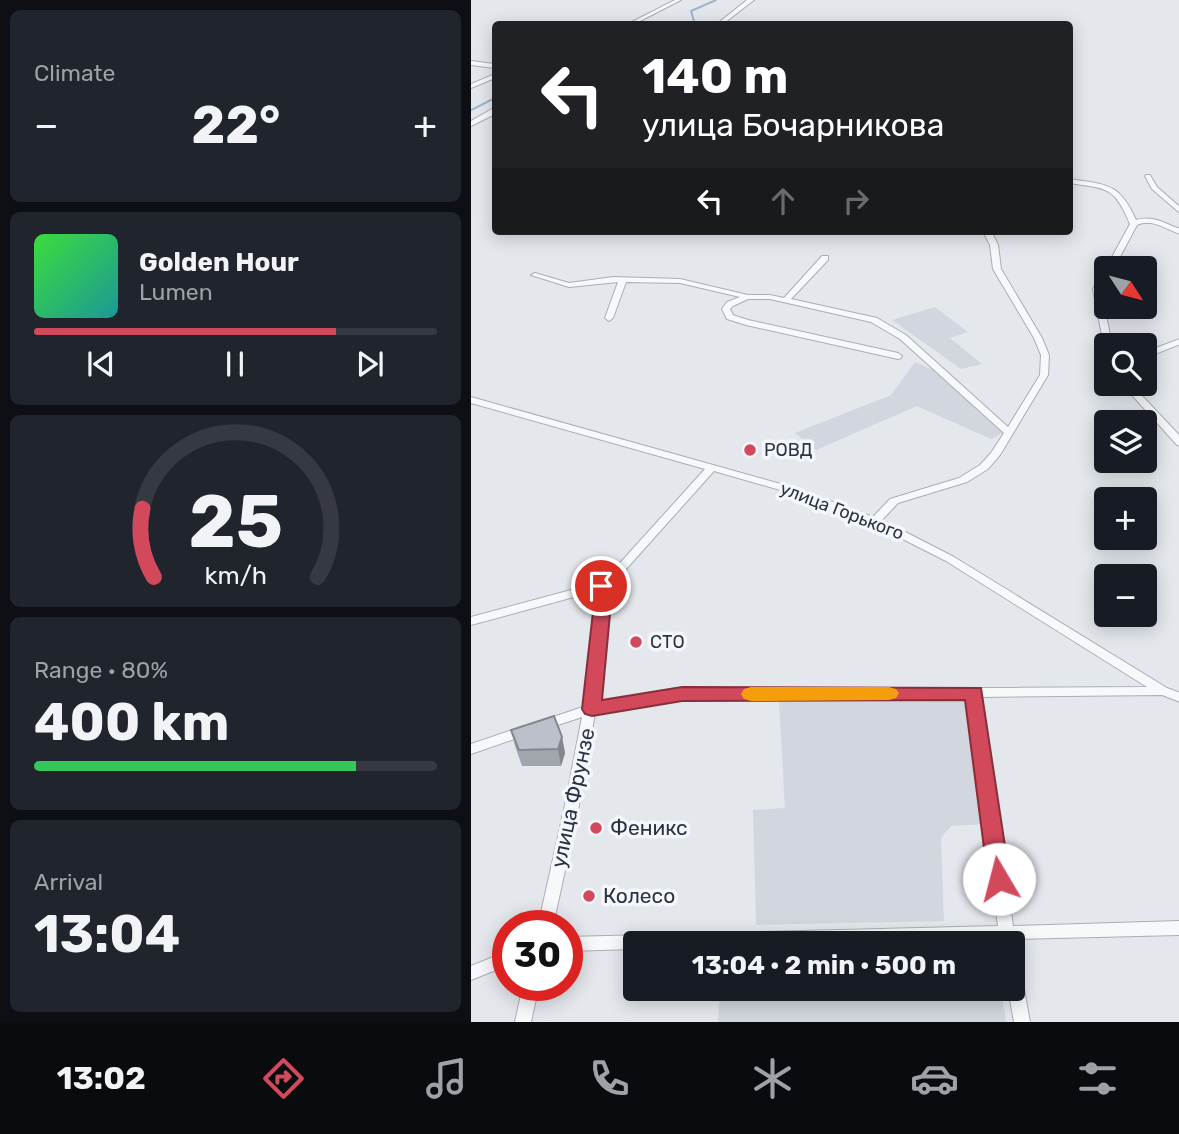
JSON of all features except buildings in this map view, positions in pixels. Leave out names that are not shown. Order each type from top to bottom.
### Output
[{"type":"street","points":[[636,21],[679,0]]},
{"type":"street","points":[[724,21],[751,0]]},
{"type":"street","points":[[471,63],[492,66]]},
{"type":"street","points":[[471,86],[492,77]]},
{"type":"street","points":[[471,124],[492,113]]},
{"type":"street","points":[[1148,176],[1154,188],[1179,211]]},
{"type":"street","points":[[1073,182],[1112,188],[1119,192],[1134,224]]},
{"type":"street","points":[[1117,256],[1134,224],[1144,218],[1179,232]]},
{"type":"street","points":[[875,521],[894,501],[973,475],[995,455],[1044,375],[1044,355],[1038,338],[997,269],[994,245],[989,235]]},
{"type":"street","points":[[786,300],[825,258]]},
{"type":"street","points":[[535,275],[570,285],[623,280],[680,281],[746,297],[786,300],[858,315],[887,326],[903,337],[1008,432]]},
{"type":"street","points":[[609,318],[623,280]]},
{"type":"street","points":[[746,297],[730,304],[726,313],[731,317],[764,326],[898,356]]},
{"type":"street","points":[[1157,350],[1179,341]]},
{"type":"street","points":[[1137,396],[1179,443]]},
{"type":"street","name":"улица Горького","points":[[471,400],[791,490],[875,521],[934,549],[1163,691],[1179,698]]},
{"type":"street","points":[[471,621],[601,586],[624,565],[712,467]]},
{"type":"street","name":"улица Фрунзе","points":[[549,910],[573,808],[582,746],[592,709],[602,603],[601,586]]},
{"type":"street","points":[[471,749],[592,709],[682,694],[1163,691]]},
{"type":"street","points":[[974,693],[1006,931]]},
{"type":"street","points":[[1025,937],[1179,928]]},
{"type":"street","points":[[583,944],[623,943]]},
{"type":"street","points":[[471,973],[492,964]]},
{"type":"street","points":[[523,1022],[528,1001]]},
{"type":"street","points":[[1018,1001],[1022,1022]]},
{"type":"shaded area","points":[[935,307],[968,332],[950,338],[982,364],[961,369],[892,320]]},
{"type":"shaded area","points":[[915,362],[937,372],[1005,432],[991,439],[917,406],[816,450],[795,433],[891,395]]},
{"type":"shaded area","points":[[779,701],[964,701],[984,824],[951,826],[941,838],[944,921],[756,925],[753,810],[785,808]]},
{"type":"shaded area","points":[[719,1001],[1003,1001],[1006,1022],[718,1022]]},
{"type":"waterway","points":[[694,21],[691,11],[716,0]]},
{"type":"waterway","points":[[471,110],[492,100]]},
{"type":"slow traffic","points":[[751,694],[889,693]]},
{"type":"place","name":"РОВД","points":[[750,450]]},
{"type":"place","name":"СТО","points":[[636,642]]},
{"type":"place","name":"Феникс","points":[[596,828]]},
{"type":"place","name":"Колесо","points":[[589,896]]},
{"type":"route","points":[[601,586],[597,677],[592,709],[682,694],[974,693],[999,879]]}]
